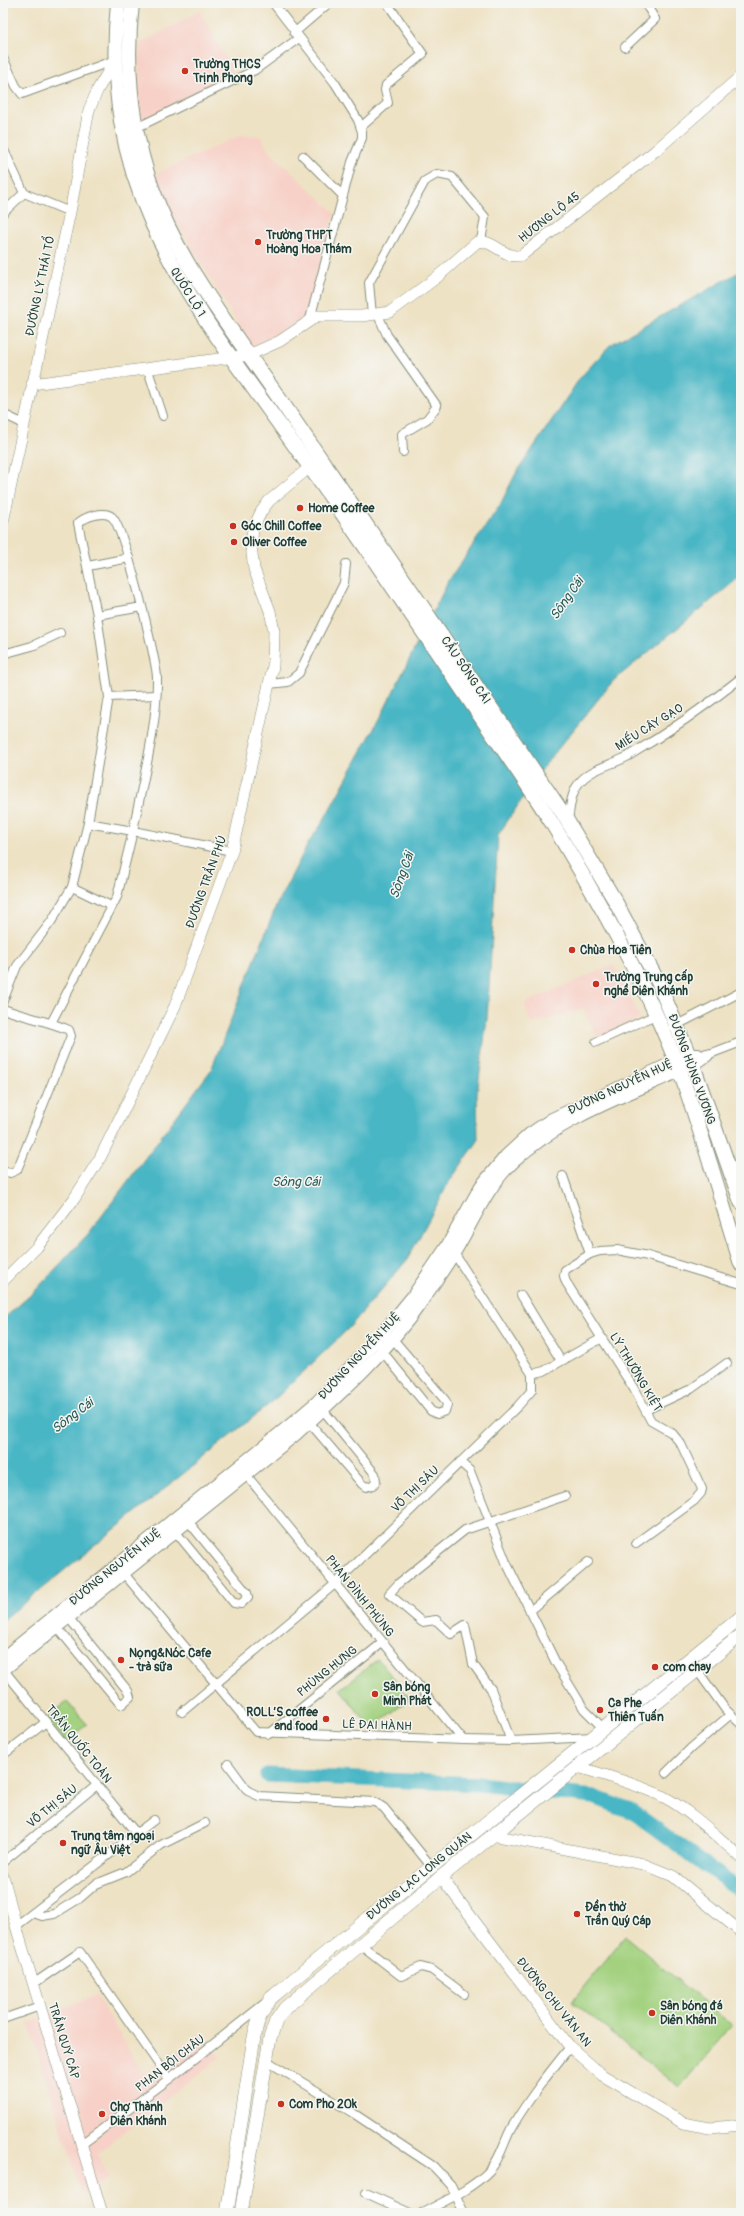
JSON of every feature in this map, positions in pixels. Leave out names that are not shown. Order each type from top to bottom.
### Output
[{"type":"highway","name":"QUỐC LỘ 1","points":[[118,3],[115,60],[117,103],[129,163],[151,224],[179,279],[361,540]]},
{"type":"highway","name":"QUỐC LỘ 1","points":[[132,3],[129,44],[129,73],[136,128],[152,188],[176,243],[201,287],[369,528]]},
{"type":"highway","name":"CẦU SÔNG CÁI","points":[[369,528],[565,816]]},
{"type":"highway","name":"CẦU SÔNG CÁI","points":[[361,540],[550,819]]},
{"type":"highway","name":"ĐƯỜNG HÙNG VƯƠNG","points":[[565,816],[634,936],[677,1025],[690,1060],[719,1163]]},
{"type":"highway","name":"ĐƯỜNG HÙNG VƯƠNG","points":[[550,819],[603,910],[656,1015],[719,1163]]},
{"type":"highway","points":[[719,1163],[741,1202]]},
{"type":"highway","points":[[719,1163],[741,1233]]},
{"type":"highway","points":[[719,1163],[741,1264]]},
{"type":"main road","name":"ĐƯỜNG NGUYỄN HUỆ","points":[[3,1658],[120,1569],[243,1470],[323,1410],[393,1339],[421,1303],[450,1251],[485,1180],[506,1156],[530,1134],[552,1119],[690,1060],[708,1055]]},
{"type":"main road","name":"ĐƯỜNG NGUYỄN HUỆ","points":[[3,1670],[68,1617],[120,1569],[175,1532],[188,1521],[317,1402],[380,1336],[450,1251]]},
{"type":"main road","name":"ĐƯỜNG LẠC LONG QUÂN","points":[[227,2213],[254,2037],[259,2018],[271,1998],[431,1866],[599,1733],[741,1617]]},
{"type":"main road","name":"ĐƯỜNG LẠC LONG QUÂN","points":[[242,2213],[273,2029],[285,2008],[492,1835],[741,1635]]},
{"type":"street","points":[[273,3],[335,84],[361,127],[361,141],[352,162],[310,319]]},
{"type":"street","points":[[136,128],[255,70],[272,60],[329,3]]},
{"type":"street","points":[[361,127],[388,103],[385,90],[386,85],[423,54],[387,3]]},
{"type":"street","points":[[625,47],[655,19],[645,3]]},
{"type":"street","points":[[3,58],[16,86],[22,94],[115,60]]},
{"type":"street","name":"ĐƯỜNG LÝ THÁI TỔ","points":[[3,522],[70,212],[91,103],[115,60]]},
{"type":"street","name":"HƯƠNG LỘ 45","points":[[481,241],[514,256],[522,255],[655,150],[741,76]]},
{"type":"street","points":[[3,148],[24,193],[70,212]]},
{"type":"street","points":[[303,156],[343,196]]},
{"type":"street","points":[[32,384],[148,370],[249,355],[280,341],[310,319],[323,316],[375,315],[390,312],[436,278],[474,243],[481,241],[485,217],[452,177],[437,174],[425,180],[369,283],[375,315],[387,335],[437,406],[433,413],[417,427],[404,432],[401,438],[404,452]]},
{"type":"street","points":[[3,213],[24,193]]},
{"type":"street","points":[[148,370],[163,416]]},
{"type":"street","points":[[3,414],[24,424]]},
{"type":"street","name":"ĐƯỜNG TRẦN PHÚ","points":[[3,1281],[37,1247],[74,1199],[100,1158],[172,1010],[232,851],[275,652],[274,631],[270,611],[254,569],[251,546],[253,529],[261,512],[269,500],[310,467]]},
{"type":"street","points":[[3,1001],[18,966],[51,922],[72,887],[88,822],[110,697],[88,566],[78,523],[82,519],[104,514],[112,517],[117,524],[128,558],[142,607],[157,676],[156,695],[133,831],[120,889],[51,1023]]},
{"type":"street","points":[[88,566],[128,558]]},
{"type":"street","points":[[269,684],[288,682],[299,673],[344,582],[346,564]]},
{"type":"street","points":[[97,615],[142,607]]},
{"type":"street","points":[[3,654],[32,646],[60,633]]},
{"type":"street","name":"MIẾU CÂY GẠO","points":[[565,816],[574,792],[584,779],[597,770],[626,758],[652,742],[741,678]]},
{"type":"street","points":[[110,697],[156,695]]},
{"type":"street","points":[[88,822],[232,851]]},
{"type":"street","points":[[72,887],[111,906]]},
{"type":"street","points":[[663,1031],[741,992]]},
{"type":"street","points":[[3,1008],[69,1030],[71,1036],[17,1170],[10,1173],[3,1171]]},
{"type":"street","points":[[596,1042],[656,1015]]},
{"type":"street","points":[[708,1055],[741,1042]]},
{"type":"street","points":[[563,1176],[590,1254],[600,1251],[617,1250],[637,1254],[741,1284]]},
{"type":"street","points":[[450,1251],[532,1374],[538,1374],[602,1338]]},
{"type":"street","name":"LÝ THƯỜNG KIỆT","points":[[590,1254],[567,1268],[564,1276],[566,1282],[602,1338],[652,1422],[669,1430],[678,1440],[702,1491],[694,1501],[636,1543]]},
{"type":"street","points":[[521,1295],[561,1361]]},
{"type":"street","points":[[380,1336],[393,1339],[445,1400],[447,1405],[445,1411],[438,1414],[432,1411],[382,1351],[380,1336]]},
{"type":"street","points":[[646,1410],[691,1389],[727,1363]]},
{"type":"street","name":"VÕ THỊ SÁU","points":[[182,1712],[335,1584],[532,1390],[532,1374]]},
{"type":"street","points":[[309,1422],[362,1484],[366,1487],[373,1485],[376,1481],[375,1474],[323,1410]]},
{"type":"street","points":[[460,1462],[470,1471],[506,1562],[530,1611],[569,1687],[599,1733]]},
{"type":"street","name":"PHAN ĐÌNH PHÙNG","points":[[243,1470],[382,1643],[463,1740]]},
{"type":"street","points":[[511,1741],[491,1689],[473,1664],[465,1625],[451,1634],[436,1620],[422,1622],[389,1594],[399,1583],[465,1530],[564,1496]]},
{"type":"street","points":[[175,1532],[234,1602],[241,1604],[248,1597],[247,1593],[188,1521]]},
{"type":"street","points":[[530,1611],[588,1562]]},
{"type":"street","name":"LÊ ĐẠI HÀNH","points":[[120,1569],[256,1732],[269,1734],[511,1741],[599,1733]]},
{"type":"street","points":[[56,1626],[121,1705],[130,1698],[128,1691],[68,1617]]},
{"type":"street","name":"PHÙNG HƯNG","points":[[269,1734],[382,1643]]},
{"type":"street","name":"TRẦN QUỐC TOẢN","points":[[3,1670],[136,1833]]},
{"type":"street","points":[[697,1670],[730,1715],[741,1724]]},
{"type":"street","points":[[666,1772],[691,1748],[730,1715]]},
{"type":"street","points":[[3,1755],[46,1722]]},
{"type":"street","points":[[228,1764],[248,1791],[259,1796],[375,1802],[384,1808],[431,1866]]},
{"type":"street","points":[[578,1767],[643,1788],[664,1798],[682,1808],[741,1857]]},
{"type":"street","name":"VÕ THỊ SÁU","points":[[3,1862],[97,1785]]},
{"type":"street","points":[[16,1926],[154,1820]]},
{"type":"street","points":[[33,1913],[34,1915],[42,1916],[54,1914],[80,1898],[96,1884],[126,1872],[161,1845],[205,1823]]},
{"type":"street","points":[[492,1835],[643,1864],[673,1876],[741,1932]]},
{"type":"street","name":"TRẦN QUÝ CÁP","points":[[3,1876],[33,1984],[102,2213]]},
{"type":"street","name":"ĐƯỜNG CHU VĂN AN","points":[[441,1877],[570,2047],[613,2083],[683,2123],[710,2128],[741,2125]]},
{"type":"street","points":[[360,1944],[402,1976],[421,1967],[432,1970],[464,1994]]},
{"type":"street","points":[[33,1984],[80,1952],[169,2079]]},
{"type":"street","name":"PHAN BỘI CHÂU","points":[[81,2145],[169,2079],[271,1998]]},
{"type":"street","points":[[3,2019],[40,2006]]},
{"type":"street","points":[[422,2213],[481,2178],[493,2166],[513,2125],[545,2078],[570,2047]]},
{"type":"street","points":[[267,2061],[353,2113],[428,2163],[446,2178],[456,2194],[464,2213]]},
{"type":"street","points":[[366,2193],[410,2213]]},
{"type":"shaded area","name":"Trường THCS Trịnh Phong","points":[[200,11],[236,77],[144,122],[136,97],[140,44]]},
{"type":"shaded area","name":"Trường THPT Hoàng Hoa Thám","points":[[241,135],[261,136],[267,149],[335,213],[305,317],[252,349],[176,221],[165,200],[155,174]]},
{"type":"shaded area","name":"Trường Trung cấp nghề Diên Khánh","points":[[613,965],[641,1018],[598,1038],[583,1008],[531,1024],[524,1003]]},
{"type":"shaded area","name":"Chợ Thành Diên Khánh","points":[[96,1995],[145,2076],[203,2033],[220,2058],[97,2153],[110,2178],[82,2193],[28,2023]]},
{"type":"green space","name":"Sân bóng Minh Phát","points":[[378,1659],[410,1699],[371,1728],[340,1689]]},
{"type":"green space","points":[[67,1702],[87,1724],[66,1742],[47,1718]]},
{"type":"green space","name":"Sân bóng đá Diên Khánh","points":[[625,1936],[732,2025],[679,2088],[572,2001]]},
{"type":"water","name":"Sông Cái","points":[[741,271],[741,576],[613,681],[545,765],[498,835],[487,1019],[477,1094],[478,1141],[449,1182],[407,1260],[348,1329],[273,1401],[3,1620],[3,1319],[34,1292],[89,1233],[211,1070],[277,904],[309,842],[321,825],[382,714],[448,582],[500,505],[515,475],[580,378],[610,345]]},
{"type":"waterway","points":[[267,1775],[479,1784],[594,1797],[633,1812],[741,1891]]},
{"type":"place","name":"Trường THCS Trịnh Phong","points":[[185,71]]},
{"type":"place","name":"Trường THPT Hoàng Hoa Thám","points":[[258,242]]},
{"type":"place","name":"Home Coffee","points":[[300,508]]},
{"type":"place","name":"Góc Chill Coffee","points":[[233,526]]},
{"type":"place","name":"Oliver Coffee","points":[[234,542]]},
{"type":"place","name":"Chùa Hoa Tiên","points":[[572,950]]},
{"type":"place","name":"Trường Trung cấp nghề Diên Khánh","points":[[596,984]]},
{"type":"place","name":"Nọng&Nóc Cafe - trà sữa","points":[[121,1660]]},
{"type":"place","name":"com chay","points":[[655,1667]]},
{"type":"place","name":"Sân bóng Minh Phát","points":[[375,1694]]},
{"type":"place","name":"Ca Phe Thiên Tuấn","points":[[600,1710]]},
{"type":"place","name":"ROLL’S coffee and food","points":[[326,1719]]},
{"type":"place","name":"Trung tâm ngoại ngữ Âu Việt","points":[[63,1843]]},
{"type":"place","name":"Đền thờ Trần Quý Cáp","points":[[577,1914]]},
{"type":"place","name":"Sân bóng đá Diên Khánh","points":[[652,2013]]},
{"type":"place","name":"Com Pho 20k","points":[[281,2104]]},
{"type":"place","name":"Chợ Thành Diên Khánh","points":[[102,2114]]}]
